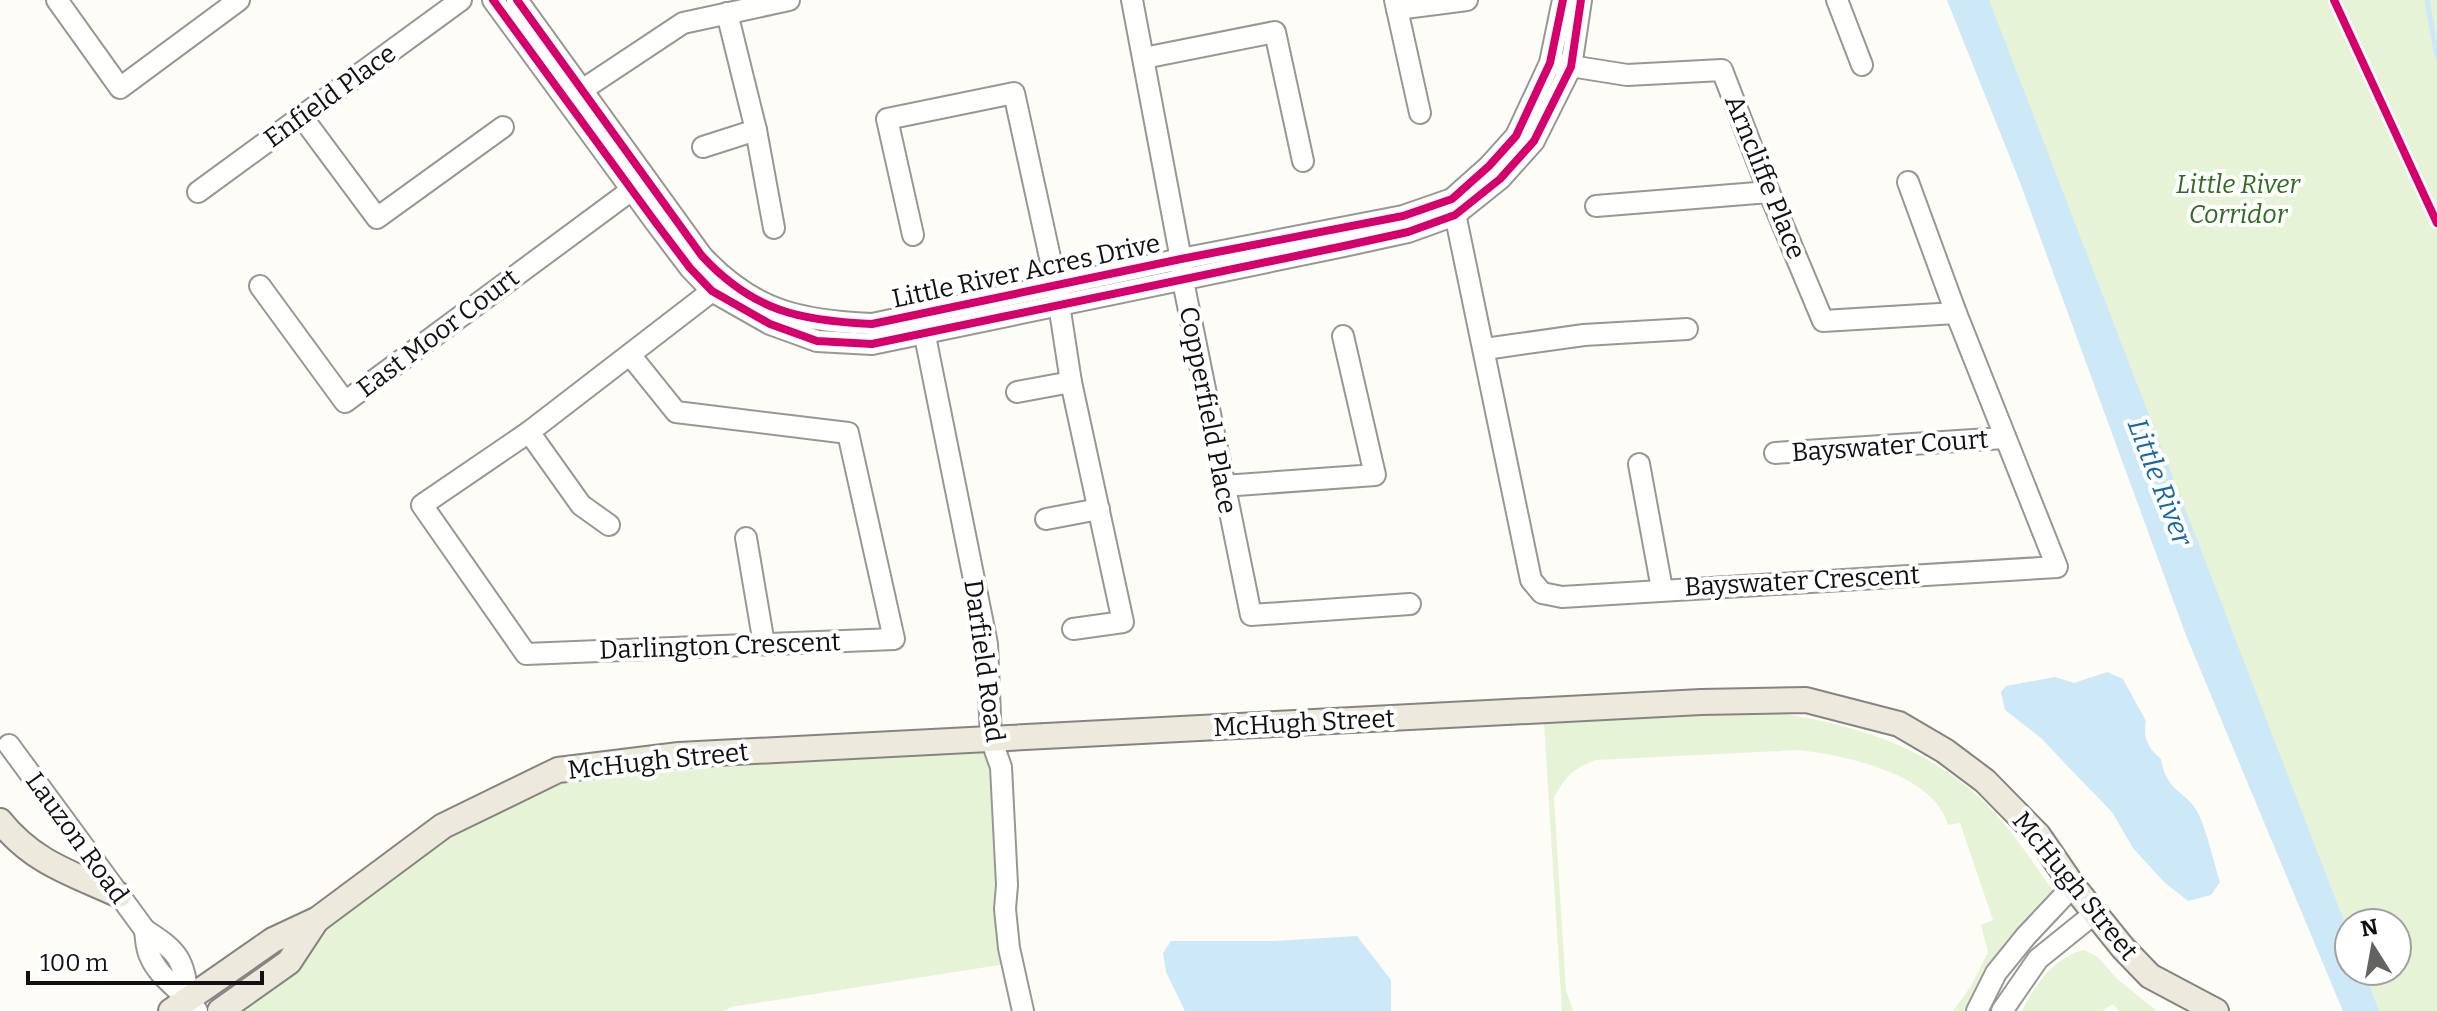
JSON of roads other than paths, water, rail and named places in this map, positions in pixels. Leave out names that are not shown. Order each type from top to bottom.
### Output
[{"type":"main road","name":"McHugh Street","points":[[186,1007],[273,940],[318,919],[443,826],[558,770],[679,755],[1686,703],[1806,700],[1899,724],[1945,751],[1985,781],[2038,835],[2073,886],[2150,976],[2216,1011]]},
{"type":"main road","points":[[0,821],[17,841],[50,865],[119,895]]},
{"type":"main road","name":"McHugh Street","points":[[220,1011],[289,962],[318,919]]},
{"type":"street","points":[[57,0],[120,88],[239,0]]},
{"type":"street","name":"Enfield Place","points":[[198,192],[461,0]]},
{"type":"street","name":"Little River Acres Drive","points":[[493,0],[574,95],[639,185],[690,268],[770,324],[817,341],[872,344],[922,323],[1056,285],[1453,207],[1516,136],[1550,63],[1563,0]]},
{"type":"street","name":"Little River Acres Drive","points":[[517,0],[574,95]]},
{"type":"street","points":[[574,95],[683,23],[789,0]]},
{"type":"street","name":"Copperfield Place","points":[[1132,0],[1183,281],[1251,615],[1410,604]]},
{"type":"street","points":[[1420,113],[1396,4],[1467,0]]},
{"type":"street","name":"Little River Acres Drive","points":[[922,323],[1058,306],[1408,232],[1500,179],[1534,141],[1571,67],[1581,0]]},
{"type":"street","points":[[1837,0],[1862,65]]},
{"type":"street","points":[[727,13],[756,130],[774,228]]},
{"type":"street","points":[[1144,58],[1275,32],[1303,161]]},
{"type":"street","name":"Arncliffe Place","points":[[1550,63],[1627,75],[1722,70],[1823,321],[1956,313]]},
{"type":"street","points":[[913,235],[887,119],[1014,93],[1056,285],[1071,382],[1123,622],[1073,629]]},
{"type":"street","points":[[302,117],[377,218],[503,127]]},
{"type":"street","points":[[703,147],[756,130]]},
{"type":"street","name":"Bayswater Crescent","points":[[1453,207],[1531,580],[1542,593],[1562,597],[2057,567],[2004,438],[1908,182]]},
{"type":"street","name":"East Moor Court","points":[[260,286],[345,402],[639,185]]},
{"type":"street","points":[[1596,206],[1769,192]]},
{"type":"street","name":"Darlington Crescent","points":[[631,356],[676,412],[848,433],[894,639],[526,654],[422,505],[529,432],[718,286]]},
{"type":"street","name":"Darfield Road","points":[[922,323],[987,644],[991,739],[1001,767],[1007,885],[1005,909],[1009,948],[1023,1011]]},
{"type":"street","points":[[1485,349],[1584,335],[1687,329]]},
{"type":"street","points":[[1223,486],[1375,475],[1343,336]]},
{"type":"street","points":[[1017,392],[1071,382]]},
{"type":"street","points":[[529,432],[581,505],[609,525]]},
{"type":"street","name":"Bayswater Court","points":[[1775,453],[2004,438]]},
{"type":"street","points":[[1639,464],[1662,589]]},
{"type":"street","points":[[1046,519],[1099,509]]},
{"type":"street","points":[[746,538],[764,644]]},
{"type":"street","name":"Lauzon Road","points":[[9,745],[145,930],[168,945],[185,969],[186,1007]]},
{"type":"street","points":[[1977,1011],[1996,973],[2073,886]]},
{"type":"street","points":[[2002,1011],[2038,959],[2095,913]]},
{"type":"water","name":"Little River","points":[[1947,0],[1989,0],[2339,907],[2333,907],[2333,987],[2370,987],[2379,1011],[2343,1011],[2186,635],[2020,182]]},
{"type":"water","points":[[2107,672],[2123,679],[2146,721],[2149,746],[2161,759],[2172,785],[2199,815],[2220,882],[2211,895],[2188,901],[2164,882],[2133,848],[2112,812],[2041,738],[2005,710],[2001,692],[2006,686],[2055,677],[2074,683]]},
{"type":"water","points":[[1357,936],[1391,980],[1391,1011],[1185,1011],[1166,972],[1163,953],[1171,941],[1274,941]]},
{"type":"waterway","points":[[2427,0],[2437,57]]},
{"type":"park label","name":"Little River Corridor","points":[[2238,199]]}]
